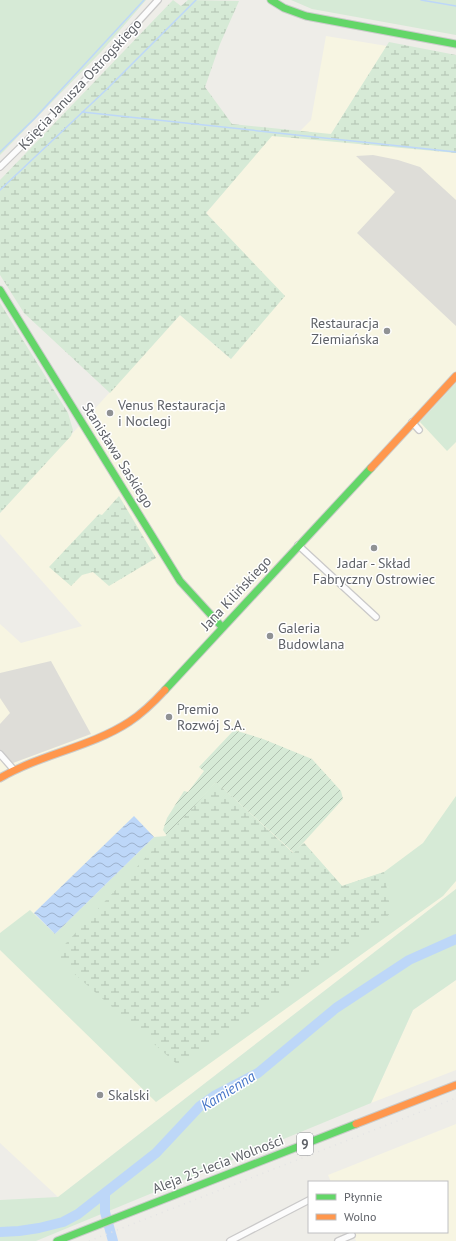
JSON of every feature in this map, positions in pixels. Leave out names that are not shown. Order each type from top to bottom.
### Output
[{"type":"street","name":"Księcia Janusza Ostrogskiego","points":[[0,167],[53,115],[158,0]]},
{"type":"street","points":[[271,0],[284,8],[306,16],[456,44]]},
{"type":"street","name":"Stanisława Saskiego","points":[[0,290],[180,581],[222,627]]},
{"type":"street","name":"Jana Kilińskiego","points":[[0,778],[14,770],[110,734],[132,722],[145,711],[456,376]]},
{"type":"street","points":[[412,422],[419,430]]},
{"type":"street","points":[[298,545],[376,617]]},
{"type":"street","points":[[0,754],[14,770]]},
{"type":"street","name":"Aleja 25-lecia Wolności","points":[[57,1241],[456,1085]]},
{"type":"street","points":[[230,1241],[308,1201]]},
{"type":"street","points":[[338,1241],[351,1233],[354,1241]]},
{"type":"shaded area","points":[[326,36],[387,46],[331,134],[456,149],[456,889],[58,1197],[0,1143],[0,624],[21,643],[82,626],[0,534],[0,513],[180,315],[231,359],[284,296],[206,213],[272,135],[300,131],[311,120]]},
{"type":"shaded area","points":[[373,155],[398,160],[420,167],[456,200],[456,326],[357,233],[395,192],[356,156]]},
{"type":"shaded area","points":[[51,661],[91,734],[13,763],[0,750],[0,724],[10,713],[0,698],[0,673]]},
{"type":"shaded area","points":[[456,980],[456,1070],[371,1103],[413,1010]]},
{"type":"shaded area","points":[[456,1124],[456,1241],[356,1241],[352,1233],[448,1233],[448,1181],[331,1181],[328,1175]]},
{"type":"green space","points":[[0,0],[146,0],[101,52],[0,155]]},
{"type":"green space","points":[[173,0],[181,6],[188,0],[239,1],[220,44],[205,87],[232,124],[331,134],[389,42],[456,55],[456,153],[272,136],[206,213],[285,296],[231,359],[180,315],[110,393],[24,313],[0,275],[0,180]]},
{"type":"green space","points":[[291,0],[456,0],[456,35],[312,9]]},
{"type":"green space","points":[[0,303],[68,413],[73,430],[71,436],[0,513]]},
{"type":"green space","points":[[456,383],[456,442],[447,451],[420,422]]},
{"type":"green space","points":[[119,496],[156,558],[109,586],[93,572],[82,575],[71,586],[49,567],[99,514],[102,515]]},
{"type":"green space","points":[[234,730],[263,739],[312,759],[341,791],[343,799],[294,853],[216,782],[167,836],[163,830],[167,818],[184,791],[188,792],[204,771],[199,767]]},
{"type":"green space","points":[[216,782],[293,853],[304,843],[342,886],[384,872],[423,843],[456,796],[456,881],[443,896],[156,1102],[0,950],[0,933],[30,910],[55,934],[154,837],[167,836]]},
{"type":"green space","points":[[216,782],[293,853],[304,843],[342,886],[384,872],[391,913],[366,935],[178,1065],[54,956]]},
{"type":"green space","points":[[456,889],[456,980],[413,1010],[371,1103],[36,1241],[0,1241],[0,1200],[58,1197]]},
{"type":"water","points":[[134,816],[154,837],[55,934],[34,913]]},
{"type":"waterway","points":[[0,152],[35,118],[144,0]]},
{"type":"waterway","points":[[0,190],[107,89],[196,0]]},
{"type":"waterway","points":[[421,0],[456,6]]},
{"type":"waterway","points":[[82,112],[456,152]]},
{"type":"waterway","name":"Kamienna","points":[[0,1232],[39,1228],[63,1222],[78,1214],[156,1153],[200,1106],[214,1096],[258,1073],[336,1008],[409,960],[456,939]]},
{"type":"waterway","points":[[105,1193],[105,1212],[113,1241]]},
{"type":"railway","points":[[89,1241],[456,1098]]},
{"type":"traffic: fast","points":[[271,0],[284,8],[306,16],[456,44]]},
{"type":"traffic: fast","points":[[0,290],[180,581],[222,627]]},
{"type":"traffic: fast","points":[[165,690],[371,468]]},
{"type":"traffic: fast","points":[[57,1241],[356,1124]]},
{"type":"traffic: slow","points":[[371,468],[456,376]]},
{"type":"traffic: slow","points":[[0,778],[32,763],[114,731],[139,715],[165,690]]},
{"type":"traffic: slow","points":[[356,1124],[456,1085]]},
{"type":"place","name":"Restauracja Ziemiańska","points":[[387,331]]},
{"type":"place","name":"Venus Restauracja i Noclegi","points":[[110,413]]},
{"type":"place","name":"Jadar - Skład Fabryczny Ostrowiec","points":[[374,548]]},
{"type":"place","name":"Galeria Budowlana","points":[[270,636]]},
{"type":"place","name":"Premio Rozwój S.A.","points":[[169,717]]},
{"type":"place","name":"Skalski","points":[[100,1095]]}]
